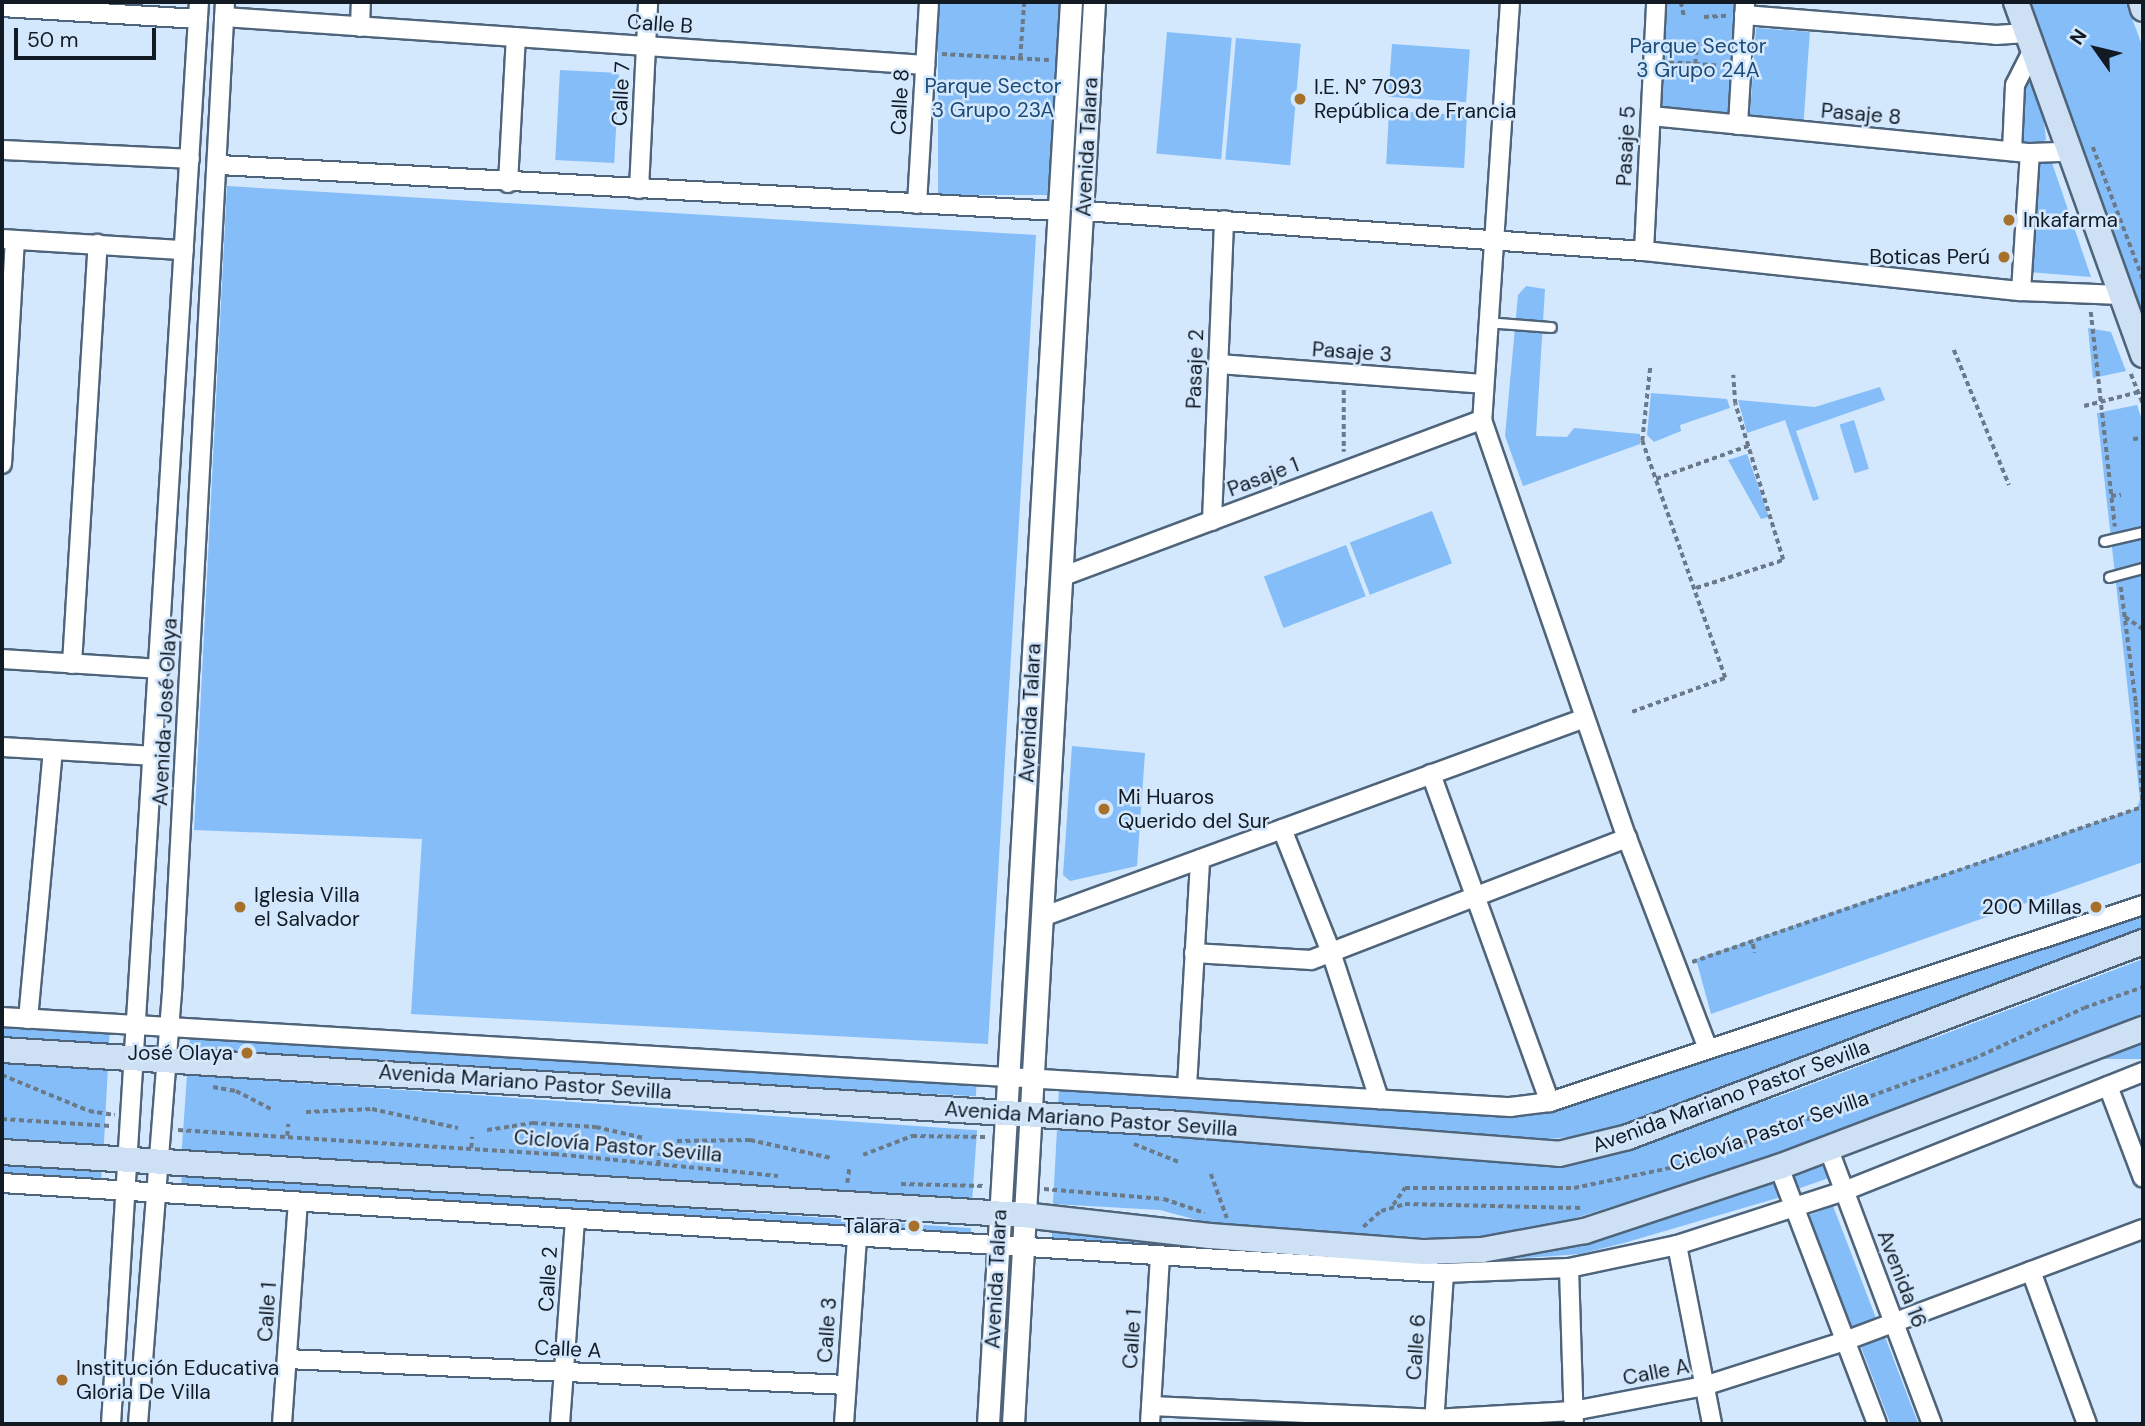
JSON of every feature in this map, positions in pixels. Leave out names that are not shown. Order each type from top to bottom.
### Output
[{"type":"main road","points":[[2016,2],[2067,152],[2143,355]]},
{"type":"main road","points":[[2141,2],[2143,9]]},
{"type":"main road","name":"Avenida Mariano Pastor Sevilla","points":[[2,1050],[1019,1114],[1559,1154],[1628,1137],[2143,942]]},
{"type":"main road","points":[[2,1152],[1011,1215],[1210,1236],[1425,1252],[1482,1250],[1586,1231],[1779,1167],[2143,1029]]},
{"type":"street","points":[[360,27],[361,2]]},
{"type":"street","name":"Calle 7","points":[[639,189],[648,2]]},
{"type":"street","name":"Calle 8","points":[[917,204],[929,2]]},
{"type":"street","name":"Avenida Talara","points":[[988,1424],[997,1248],[1025,1188],[1019,1114],[1009,1079],[1071,2]]},
{"type":"street","name":"Avenida Talara","points":[[1013,1424],[1022,1249],[1001,1186],[1005,1138],[1019,1114],[1033,1080],[1094,2]]},
{"type":"street","points":[[1510,2],[1482,420],[1627,838],[1708,1049]]},
{"type":"street","name":"Pasaje 5","points":[[1644,251],[1656,2]]},
{"type":"street","points":[[2,7],[199,10]]},
{"type":"street","name":"Avenida José Olaya","points":[[111,1424],[155,756],[199,10]]},
{"type":"street","name":"Calle B","points":[[225,10],[360,27],[646,46],[925,59]]},
{"type":"street","name":"Avenida José Olaya","points":[[138,1424],[169,1027],[220,165],[225,10]]},
{"type":"street","points":[[1738,125],[1740,11],[1996,35],[2029,42],[2015,85],[2012,151]]},
{"type":"street","points":[[508,183],[516,37]]},
{"type":"street","name":"Pasaje 8","points":[[1651,116],[2030,153],[2067,152]]},
{"type":"street","points":[[2,150],[190,159]]},
{"type":"street","points":[[2021,290],[2030,153]]},
{"type":"street","points":[[220,165],[508,183],[1059,211]]},
{"type":"street","points":[[1084,211],[1644,251],[2021,290],[2121,295]]},
{"type":"street","name":"Pasaje 2","points":[[1212,521],[1224,220]]},
{"type":"street","points":[[2,464],[8,239],[184,250]]},
{"type":"street","points":[[72,664],[97,244]]},
{"type":"street","points":[[178,364],[208,366]]},
{"type":"street","name":"Pasaje 3","points":[[1218,364],[1483,384]]},
{"type":"street","name":"Pasaje 1","points":[[1061,577],[1482,420]]},
{"type":"street","points":[[2,659],[160,669]]},
{"type":"street","points":[[1042,917],[1585,718]]},
{"type":"street","points":[[2,747],[155,756]]},
{"type":"street","points":[[28,1019],[53,751]]},
{"type":"street","points":[[1431,774],[1550,1102]]},
{"type":"street","points":[[1282,829],[1331,952],[1379,1099]]},
{"type":"street","points":[[1195,953],[1311,960],[1627,838]]},
{"type":"street","points":[[1187,1087],[1200,859]]},
{"type":"street","name":"Avenida Mariano Pastor Sevilla","points":[[2,1017],[1510,1107],[1550,1102],[2143,905]]},
{"type":"street","points":[[2,1183],[575,1222],[1444,1273],[1569,1268],[1677,1245],[1844,1191],[2143,1072]]},
{"type":"street","points":[[2108,1086],[2143,1178]]},
{"type":"street","name":"Avenida 16","points":[[1829,1150],[1932,1424]]},
{"type":"street","points":[[1779,1167],[1877,1424]]},
{"type":"street","name":"Calle 1","points":[[282,1424],[298,1203]]},
{"type":"street","name":"Calle 2","points":[[560,1424],[575,1222]]},
{"type":"street","name":"Calle A","points":[[1150,1415],[1434,1422],[1574,1418],[1704,1387],[1845,1341],[2143,1229]]},
{"type":"street","name":"Calle 3","points":[[844,1424],[857,1239]]},
{"type":"street","points":[[1677,1245],[1712,1424]]},
{"type":"street","name":"Calle 1","points":[[1150,1415],[1160,1257]]},
{"type":"street","points":[[1569,1268],[1574,1418]]},
{"type":"street","points":[[2031,1271],[2087,1424]]},
{"type":"street","name":"Calle 6","points":[[1434,1422],[1444,1273]]},
{"type":"street","name":"Calle A","points":[[287,1359],[846,1385]]},
{"type":"lane","points":[[1488,322],[1551,327]]},
{"type":"lane","points":[[2104,541],[2143,532]]},
{"type":"lane","points":[[2109,578],[2143,568]]},
{"type":"path","points":[[1020,58],[1024,2]]},
{"type":"path","points":[[1681,2],[1684,16]]},
{"type":"path","points":[[1704,17],[1740,11]]},
{"type":"path","points":[[1695,64],[1698,37]]},
{"type":"path","points":[[925,59],[1068,60]]},
{"type":"path","points":[[1660,61],[1736,67]]},
{"type":"path","points":[[1954,350],[2009,485]]},
{"type":"path","points":[[1632,712],[1725,678],[1696,588],[1642,441],[1650,367]]},
{"type":"path","points":[[1343,374],[1344,471]]},
{"type":"path","points":[[1696,588],[1783,560],[1735,404],[1732,375]]},
{"type":"path","points":[[2084,406],[2143,391]]},
{"type":"path","points":[[2133,439],[2143,438]]},
{"type":"path","points":[[2105,444],[2111,443]]},
{"type":"path","points":[[1656,479],[1748,446]]},
{"type":"path","points":[[2111,496],[2121,495]]},
{"type":"path","points":[[2124,616],[2143,629]]},
{"type":"path","points":[[2136,702],[2143,707]]},
{"type":"path","points":[[1677,967],[2093,829],[2143,807]]},
{"type":"path","points":[[1979,866],[1981,874]]},
{"type":"path","points":[[1866,905],[1867,913]]},
{"type":"path","points":[[1753,944],[1755,953]]},
{"type":"path","points":[[1588,1208],[1391,1206],[1405,1188],[1574,1188],[1679,1166],[1960,1063],[2084,1008],[2143,987]]},
{"type":"path","points":[[2,1075],[89,1111],[115,1115]]},
{"type":"path","points":[[202,1086],[236,1091],[273,1110]]},
{"type":"path","points":[[306,1112],[372,1109],[458,1128]]},
{"type":"path","points":[[2,1119],[129,1127]]},
{"type":"path","points":[[487,1130],[533,1123],[596,1127],[644,1138]]},
{"type":"path","points":[[287,1136],[288,1124]]},
{"type":"path","name":"Ciclovía Pastor Sevilla","points":[[160,1129],[471,1148],[781,1177]]},
{"type":"path","points":[[863,1155],[929,1134],[1005,1138]]},
{"type":"path","points":[[471,1148],[472,1137]]},
{"type":"path","points":[[677,1141],[750,1140],[831,1158]]},
{"type":"path","points":[[1125,1142],[1179,1162]]},
{"type":"path","points":[[658,1165],[659,1153]]},
{"type":"path","points":[[847,1183],[849,1169]]},
{"type":"path","points":[[1025,1188],[1164,1199],[1229,1221],[1211,1174]]},
{"type":"path","points":[[834,1182],[860,1183]]},
{"type":"path","points":[[887,1184],[1001,1186]]},
{"type":"green space","name":"Parque Sector 3 Grupo 23A","points":[[938,2],[1060,2],[1060,195],[938,195]]},
{"type":"green space","name":"Parque Sector 3 Grupo 24A","points":[[1662,2],[1741,2],[1741,114],[1662,114]]},
{"type":"green space","points":[[2025,2],[2126,2],[2143,48],[2143,324]]},
{"type":"green space","points":[[1756,28],[1810,32],[1804,121],[1750,117]]},
{"type":"green space","points":[[1167,32],[1232,38],[1221,159],[1156,154]]},
{"type":"green space","points":[[1236,38],[1301,44],[1290,165],[1225,160]]},
{"type":"green space","points":[[1392,44],[1470,49],[1466,102],[1388,97]]},
{"type":"green space","points":[[560,70],[619,73],[614,163],[555,160]]},
{"type":"green space","points":[[2029,82],[2042,103],[2046,140],[2029,146],[2018,144],[2022,97]]},
{"type":"green space","points":[[1389,111],[1467,115],[1464,168],[1386,164]]},
{"type":"green space","points":[[2050,157],[2091,277],[2029,272],[2040,158]]},
{"type":"green space","points":[[227,186],[1036,235],[988,1044],[411,1014],[422,839],[194,830]]},
{"type":"green space","points":[[1526,286],[1545,289],[1536,436],[1567,437],[1574,428],[1640,434],[1640,444],[1523,486],[1505,436],[1518,295]]},
{"type":"green space","points":[[2088,328],[2111,332],[2126,371],[2093,378]]},
{"type":"green space","points":[[1880,387],[1885,400],[1796,431],[1819,499],[1813,501],[1785,420],[1747,433],[1738,400],[1815,407]]},
{"type":"green space","points":[[1651,393],[1727,399],[1730,408],[1680,425],[1681,431],[1654,442],[1647,435]]},
{"type":"green space","points":[[2137,405],[2143,423],[2143,862],[1711,1014],[1696,959],[2137,808],[2140,799],[2097,413]]},
{"type":"green space","points":[[1854,420],[1869,469],[1855,473],[1840,424]]},
{"type":"green space","points":[[1747,454],[1769,517],[1761,519],[1728,460]]},
{"type":"green space","points":[[1432,511],[1452,563],[1370,595],[1350,543]]},
{"type":"green space","points":[[1346,545],[1366,596],[1284,628],[1264,577]]},
{"type":"green space","name":"Mi Huaros Querido del Sur","points":[[1072,746],[1145,753],[1137,866],[1070,881],[1063,875]]},
{"type":"green space","points":[[2143,914],[2143,938],[1628,1128],[1591,1135],[1528,1141],[1058,1107],[1059,1087],[1491,1114],[1616,1088]]},
{"type":"green space","points":[[2143,959],[2143,1018],[1770,1157],[1531,1232],[1448,1239],[1219,1226],[1160,1210],[1053,1204],[1057,1129],[1510,1162],[1614,1151],[1786,1094]]},
{"type":"green space","points":[[2,1023],[110,1029],[109,1050],[2,1044]]},
{"type":"green space","points":[[190,1035],[977,1076],[976,1096],[189,1055]]},
{"type":"green space","points":[[1815,1039],[2143,1039],[2143,1059],[1815,1059]]},
{"type":"green space","points":[[2,1063],[108,1069],[104,1145],[2,1140]]},
{"type":"green space","points":[[187,1075],[977,1130],[972,1209],[181,1154]]},
{"type":"green space","points":[[1823,1161],[1829,1178],[1796,1189],[1790,1172]]},
{"type":"green space","points":[[2,1163],[102,1168],[101,1183],[2,1178]]},
{"type":"green space","points":[[182,1173],[971,1228],[970,1244],[181,1189]]},
{"type":"green space","points":[[1776,1176],[1781,1197],[1624,1243],[1580,1254],[1450,1263]]},
{"type":"green space","points":[[1833,1206],[1877,1320],[1852,1330],[1808,1216]]},
{"type":"green space","points":[[1052,1226],[1224,1248],[1273,1254],[1052,1241]]},
{"type":"green space","points":[[1885,1337],[1918,1424],[1891,1424],[1861,1346]]},
{"type":"place","name":"I.E. N° 7093 República de Francia","points":[[1300,99]]},
{"type":"place","name":"Inkafarma","points":[[2009,220]]},
{"type":"place","name":"Boticas Perú","points":[[2004,257]]},
{"type":"place","name":"Mi Huaros Querido del Sur","points":[[1104,809]]},
{"type":"place","name":"Iglesia Villa el Salvador","points":[[240,907]]},
{"type":"place","name":"200 Millas","points":[[2096,907]]},
{"type":"place","name":"José Olaya","points":[[247,1053]]},
{"type":"place","name":"Talara","points":[[914,1226]]},
{"type":"place","name":"Institución Educativa Gloria De Villa","points":[[62,1380]]}]
